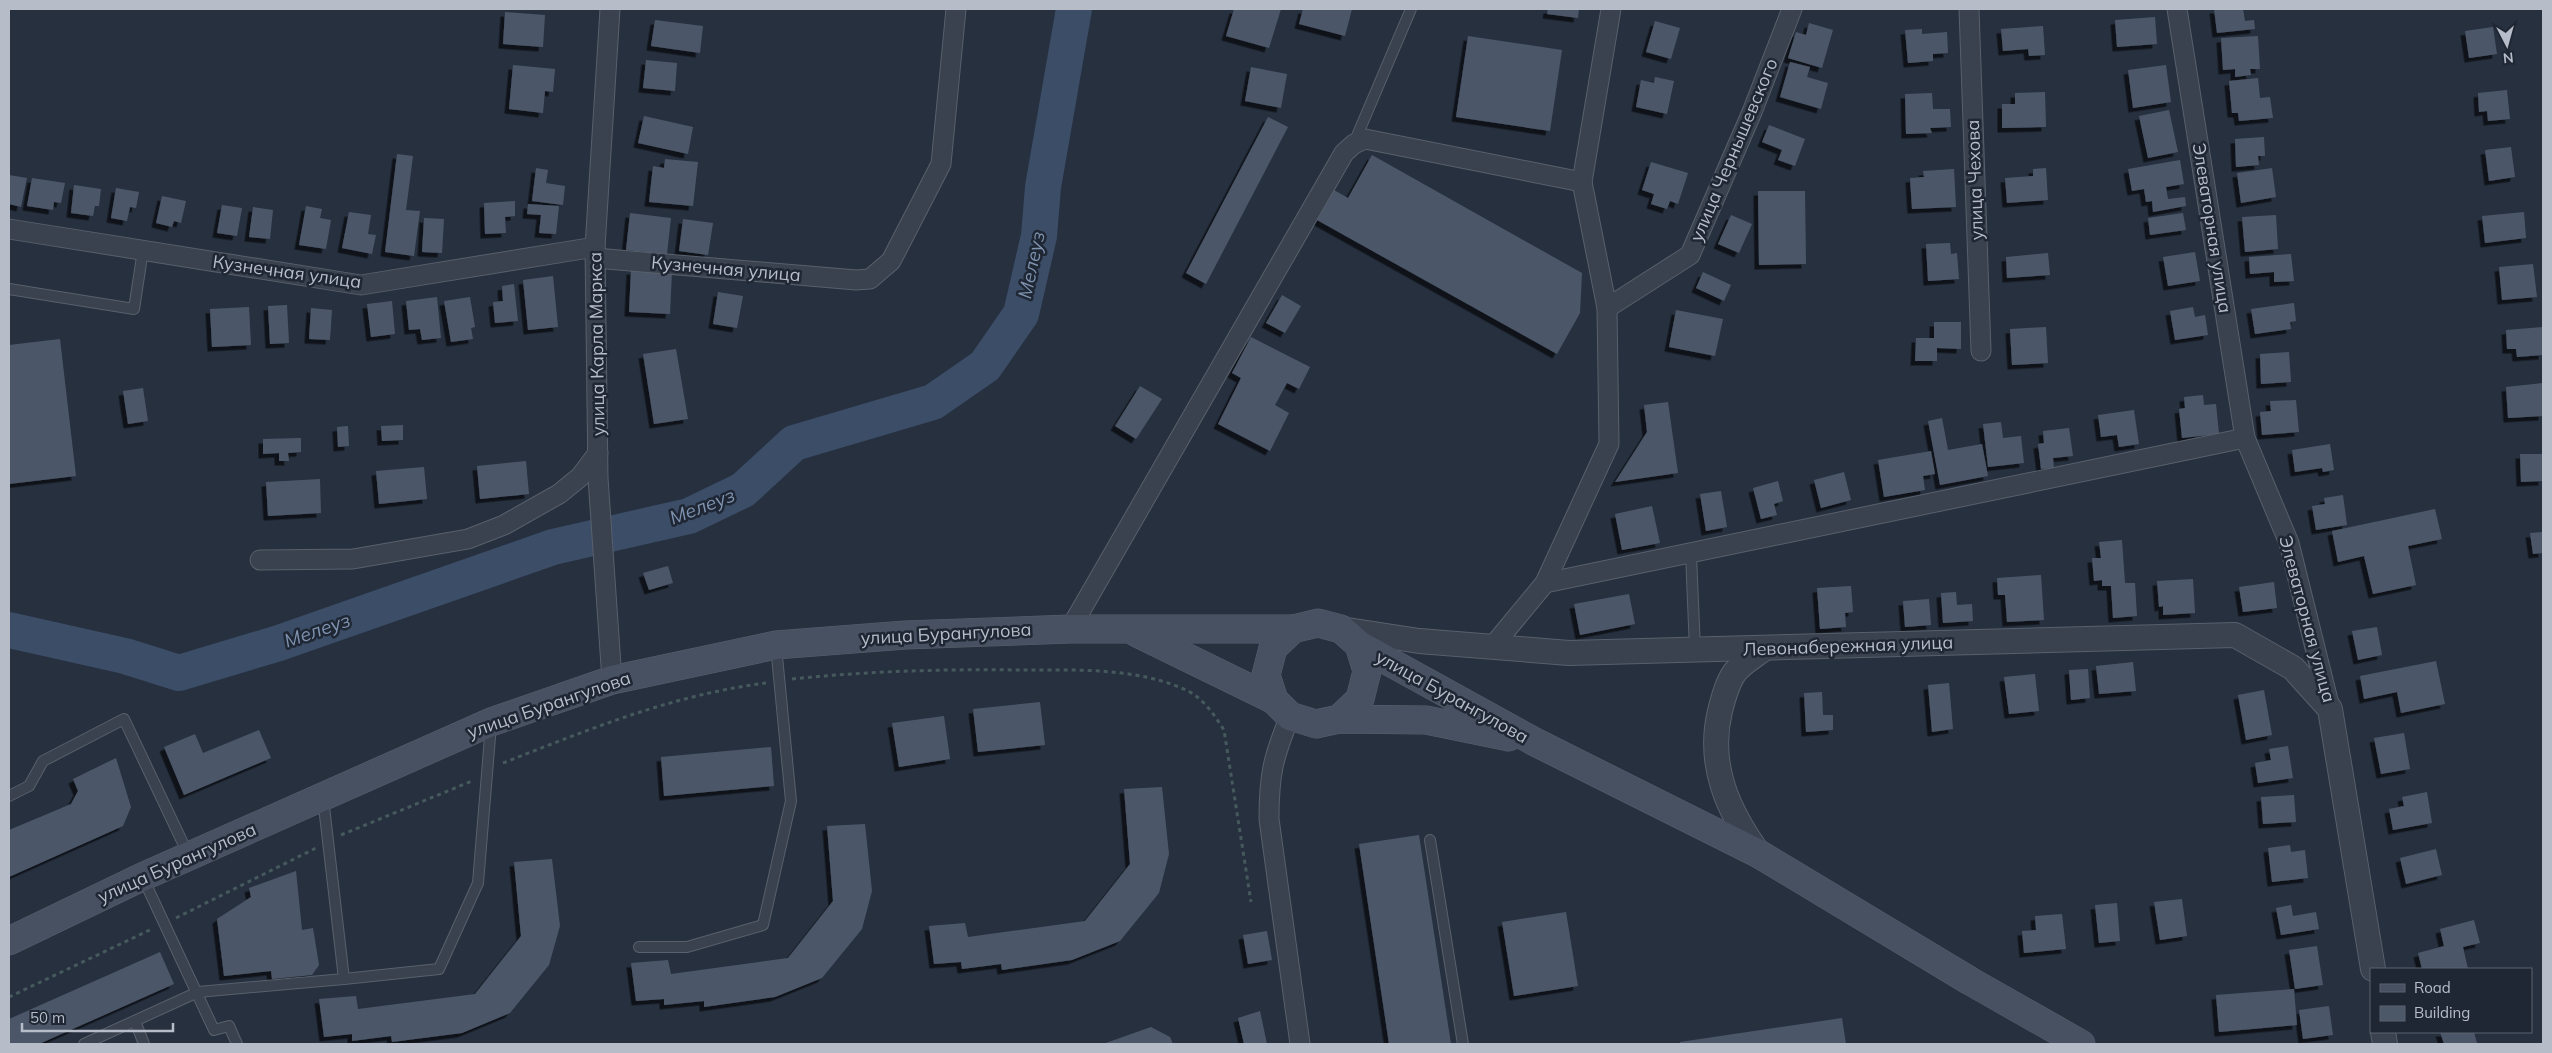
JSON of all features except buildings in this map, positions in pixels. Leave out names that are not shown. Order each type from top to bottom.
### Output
[{"type":"main road","name":"улица Бурангулова","points":[[9,941],[142,877],[491,722],[612,680],[776,645],[906,635],[1070,629],[1293,629],[1318,623],[1350,637],[1535,742]]},
{"type":"main road","points":[[1282,708],[1266,675],[1273,648],[1293,629]]},
{"type":"main road","name":"улица Бурангулова","points":[[1131,630],[1316,724],[1339,719],[1426,720],[1535,742]]},
{"type":"main road","name":"улица Бурангулова","points":[[1339,719],[1360,699],[1367,672],[1350,637]]},
{"type":"main road","points":[[1535,742],[1759,854],[1970,982],[2082,1044]]},
{"type":"street","name":"улица Карла Маркса","points":[[610,9],[595,252],[598,478],[612,680]]},
{"type":"street","name":"Кузнечная улица","points":[[9,229],[361,285],[595,252],[856,280],[870,279],[891,260],[941,164],[956,9]]},
{"type":"street","points":[[1492,647],[1545,583],[1609,444],[1607,308],[1582,182],[1611,9]]},
{"type":"street","name":"улица Чернышевского","points":[[1607,308],[1690,255],[1752,112],[1792,9]]},
{"type":"street","name":"улица Чехова","points":[[1968,9],[1981,351]]},
{"type":"street","name":"Элеваторная улица","points":[[2177,9],[2245,438],[2289,543],[2330,709],[2373,968]]},
{"type":"street","points":[[1070,629],[1344,153],[1354,144],[1365,139],[1582,182]]},
{"type":"street","points":[[1545,583],[1691,554],[1782,532],[2245,438]]},
{"type":"street","points":[[260,560],[353,559],[468,538],[504,525],[559,494],[580,477],[598,453]]},
{"type":"street","name":"Левонабережная улица","points":[[1350,637],[1569,653],[2235,635],[2293,668],[2330,709]]},
{"type":"street","points":[[1759,854],[1739,827],[1726,799],[1716,765],[1715,731],[1723,696],[1735,672],[1765,648]]},
{"type":"street","points":[[1282,708],[1269,781],[1269,818],[1300,1044]]},
{"type":"lane","points":[[1354,144],[1410,9]]},
{"type":"lane","points":[[9,289],[134,309],[143,250]]},
{"type":"lane","points":[[1691,554],[1695,651]]},
{"type":"lane","points":[[639,947],[687,947],[763,924],[790,801],[776,645]]},
{"type":"lane","points":[[9,796],[29,786],[43,761],[124,719],[189,857]]},
{"type":"lane","points":[[84,1044],[198,992],[439,969],[478,883],[491,722]]},
{"type":"lane","points":[[323,797],[344,979]]},
{"type":"lane","points":[[1430,840],[1463,1044]]},
{"type":"lane","points":[[142,877],[198,992],[214,1030],[229,1026],[237,1044]]},
{"type":"lane","points":[[135,1021],[144,1044]]},
{"type":"path","points":[[9,997],[165,923],[328,842],[471,781],[487,770],[622,716],[729,687],[924,669],[1089,671],[1148,678],[1190,692],[1213,712],[1224,730],[1251,902]]},
{"type":"waterway","name":"Мелеуз","points":[[9,630],[125,656],[179,673],[279,643],[553,547],[689,516],[743,490],[794,443],[933,402],[985,366],[1021,314],[1039,236],[1043,187],[1074,9]]}]
